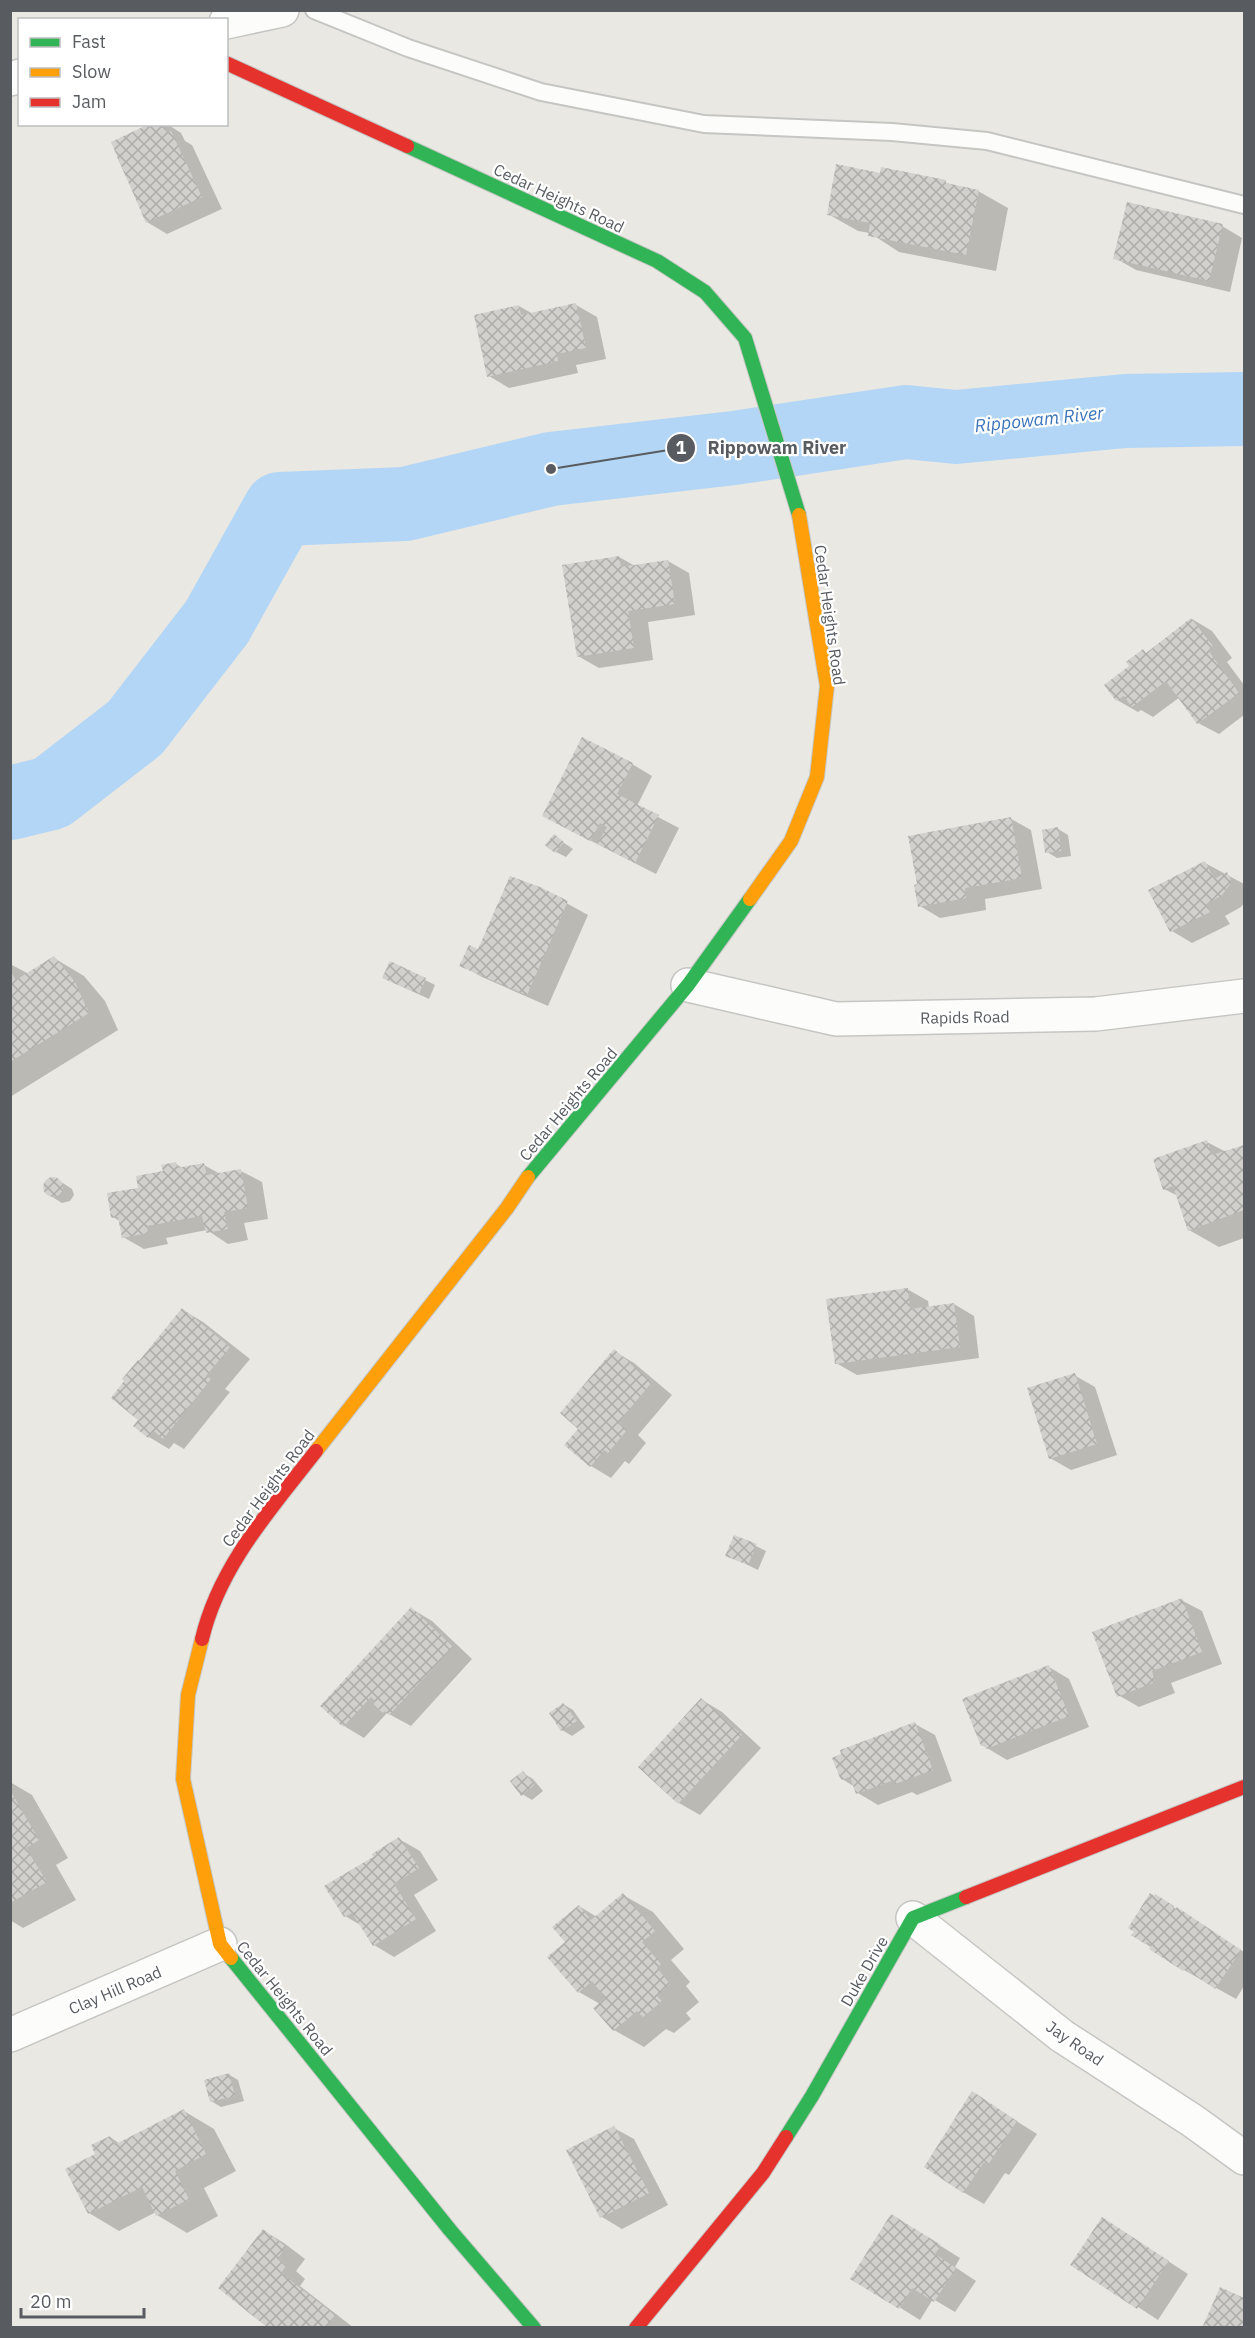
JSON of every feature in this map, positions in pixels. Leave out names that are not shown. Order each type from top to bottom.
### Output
[{"type":"street","points":[[228,22],[282,10]]},
{"type":"street","name":"Cedar Heights Road","points":[[228,64],[657,261],[705,292],[745,338],[797,505],[827,686],[817,777],[791,841],[688,985],[530,1174],[507,1208],[233,1560],[206,1620],[188,1695],[183,1779],[220,1944],[450,2230],[534,2328]]},
{"type":"street","name":"Rapids Road","points":[[688,985],[836,1019],[1096,1014],[1245,996]]},
{"type":"street","points":[[913,1918],[1245,1787]]},
{"type":"street","name":"Jay Road","points":[[913,1918],[1062,2036],[1193,2121],[1245,2158]]},
{"type":"street","name":"Duke Drive","points":[[636,2328],[763,2173],[812,2096],[913,1918]]},
{"type":"street","name":"Clay Hill Road","points":[[10,2035],[220,1944]]},
{"type":"lane","points":[[314,10],[408,48],[542,92],[704,124],[892,132],[987,141],[1245,205]]},
{"type":"building","points":[[145,126],[164,126],[167,133],[171,131],[202,197],[146,223],[111,142]]},
{"type":"building","points":[[836,164],[880,173],[881,167],[946,180],[946,183],[979,190],[966,255],[868,236],[870,223],[827,215]]},
{"type":"building","points":[[1127,202],[1223,224],[1209,281],[1113,259]]},
{"type":"building","points":[[576,303],[586,348],[557,354],[558,361],[487,377],[474,315],[519,305],[521,315]]},
{"type":"building","points":[[619,556],[621,567],[668,560],[675,604],[628,611],[634,648],[577,657],[562,565]]},
{"type":"building","points":[[1191,618],[1213,646],[1208,650],[1239,693],[1197,724],[1166,681],[1132,707],[1124,696],[1116,701],[1104,685],[1129,666],[1126,662],[1143,649],[1146,653]]},
{"type":"building","points":[[582,737],[633,763],[617,794],[659,815],[635,863],[597,844],[607,827],[600,823],[590,841],[542,816]]},
{"type":"building","points":[[1011,817],[1022,878],[965,888],[966,898],[918,907],[914,885],[917,884],[908,836]]},
{"type":"building","points":[[1058,827],[1061,851],[1045,853],[1042,830]]},
{"type":"building","points":[[554,834],[564,842],[555,853],[545,845]]},
{"type":"building","points":[[1205,861],[1214,879],[1227,872],[1232,882],[1221,896],[1206,904],[1210,912],[1170,932],[1148,890]]},
{"type":"building","points":[[510,876],[568,901],[527,995],[459,966],[469,945],[478,949]]},
{"type":"building","points":[[54,956],[75,982],[89,1013],[10,1062],[10,971],[16,980]]},
{"type":"building","points":[[390,961],[426,978],[419,994],[382,978]]},
{"type":"building","points":[[1207,1140],[1212,1155],[1244,1145],[1244,1210],[1188,1231],[1173,1186],[1163,1190],[1153,1159]]},
{"type":"building","points":[[176,1162],[177,1168],[204,1163],[207,1175],[241,1169],[248,1208],[224,1212],[228,1229],[206,1233],[202,1216],[147,1226],[148,1233],[122,1238],[118,1217],[111,1218],[107,1193],[138,1188],[136,1176],[163,1171],[161,1165]]},
{"type":"building","points":[[49,1177],[57,1177],[63,1183],[63,1191],[57,1197],[49,1197],[43,1191],[43,1183]]},
{"type":"building","points":[[908,1288],[910,1309],[954,1303],[960,1347],[835,1364],[826,1299]]},
{"type":"building","points":[[182,1308],[230,1347],[206,1376],[211,1379],[163,1439],[154,1431],[148,1438],[133,1426],[138,1420],[111,1398],[124,1381],[122,1379]]},
{"type":"building","points":[[614,1349],[652,1382],[618,1423],[627,1430],[608,1453],[604,1450],[590,1467],[564,1445],[578,1429],[560,1413]]},
{"type":"building","points":[[1075,1373],[1097,1444],[1049,1459],[1027,1388]]},
{"type":"building","points":[[734,1535],[757,1544],[748,1565],[725,1556]]},
{"type":"building","points":[[1182,1598],[1202,1652],[1152,1671],[1155,1682],[1117,1697],[1092,1632]]},
{"type":"building","points":[[411,1607],[453,1647],[389,1715],[373,1704],[375,1701],[371,1697],[343,1727],[320,1706]]},
{"type":"building","points":[[1049,1665],[1069,1716],[986,1749],[984,1745],[981,1746],[962,1699]]},
{"type":"building","points":[[701,1698],[742,1735],[678,1804],[638,1767]]},
{"type":"building","points":[[563,1703],[577,1721],[561,1731],[549,1713]]},
{"type":"building","points":[[915,1722],[933,1770],[895,1784],[894,1780],[856,1794],[850,1777],[841,1780],[832,1758],[841,1754],[840,1750]]},
{"type":"building","points":[[523,1771],[534,1785],[521,1796],[510,1781]]},
{"type":"building","points":[[10,1790],[39,1840],[26,1848],[47,1882],[10,1903]]},
{"type":"building","points":[[399,1837],[419,1868],[394,1884],[416,1919],[373,1946],[352,1913],[344,1917],[324,1886],[373,1857],[372,1854]]},
{"type":"building","points":[[623,1893],[655,1931],[642,1942],[661,1964],[657,1968],[670,1984],[657,1996],[662,2001],[643,2017],[637,2011],[613,2031],[593,2008],[605,1998],[592,1981],[578,1993],[547,1957],[565,1942],[552,1927],[579,1905],[591,1920]]},
{"type":"building","points":[[1150,1893],[1174,1906],[1173,1909],[1177,1907],[1241,1950],[1215,1989],[1149,1949],[1152,1945],[1147,1942],[1145,1944],[1131,1935],[1134,1932],[1128,1928]]},
{"type":"building","points":[[229,2073],[235,2096],[210,2102],[204,2080]]},
{"type":"building","points":[[972,2091],[1017,2121],[988,2165],[984,2162],[963,2193],[924,2167]]},
{"type":"building","points":[[184,2109],[206,2154],[175,2171],[189,2199],[156,2216],[142,2187],[88,2214],[65,2169],[95,2154],[91,2145],[110,2136],[114,2145]]},
{"type":"building","points":[[614,2126],[649,2193],[600,2218],[566,2150]]},
{"type":"building","points":[[891,2214],[941,2245],[935,2254],[956,2268],[934,2302],[912,2288],[899,2309],[850,2279]]},
{"type":"building","points":[[1102,2217],[1169,2261],[1137,2309],[1070,2265]]},
{"type":"building","points":[[263,2229],[286,2247],[277,2259],[286,2266],[281,2273],[335,2315],[326,2328],[268,2328],[218,2288]]},
{"type":"building","points":[[1220,2287],[1244,2298],[1244,2328],[1202,2328]]},
{"type":"waterway","name":"Rippowam River","points":[[10,803],[51,793],[135,728],[217,622],[280,509],[405,504],[551,469],[734,448],[906,422],[956,427],[1125,411],[1244,409]]},
{"type":"traffic: fast","points":[[407,146],[657,261],[705,292],[745,338],[799,515]]},
{"type":"traffic: fast","points":[[528,1177],[688,985],[750,899]]},
{"type":"traffic: fast","points":[[786,2137],[812,2096],[913,1918],[966,1897]]},
{"type":"traffic: fast","points":[[231,1958],[450,2230],[534,2328]]},
{"type":"traffic: slow","points":[[750,899],[791,841],[817,777],[827,686],[799,515]]},
{"type":"traffic: slow","points":[[316,1451],[507,1208],[528,1177]]},
{"type":"traffic: slow","points":[[202,1639],[188,1695],[183,1779],[220,1944],[231,1958]]},
{"type":"traffic: jam","points":[[228,64],[407,146]]},
{"type":"traffic: jam","points":[[202,1639],[221,1587],[248,1539],[316,1451]]},
{"type":"traffic: jam","points":[[966,1897],[1244,1787]]},
{"type":"traffic: jam","points":[[636,2328],[763,2173],[786,2137]]},
{"type":"place","name":"Rippowam River","points":[[551,469]]}]
